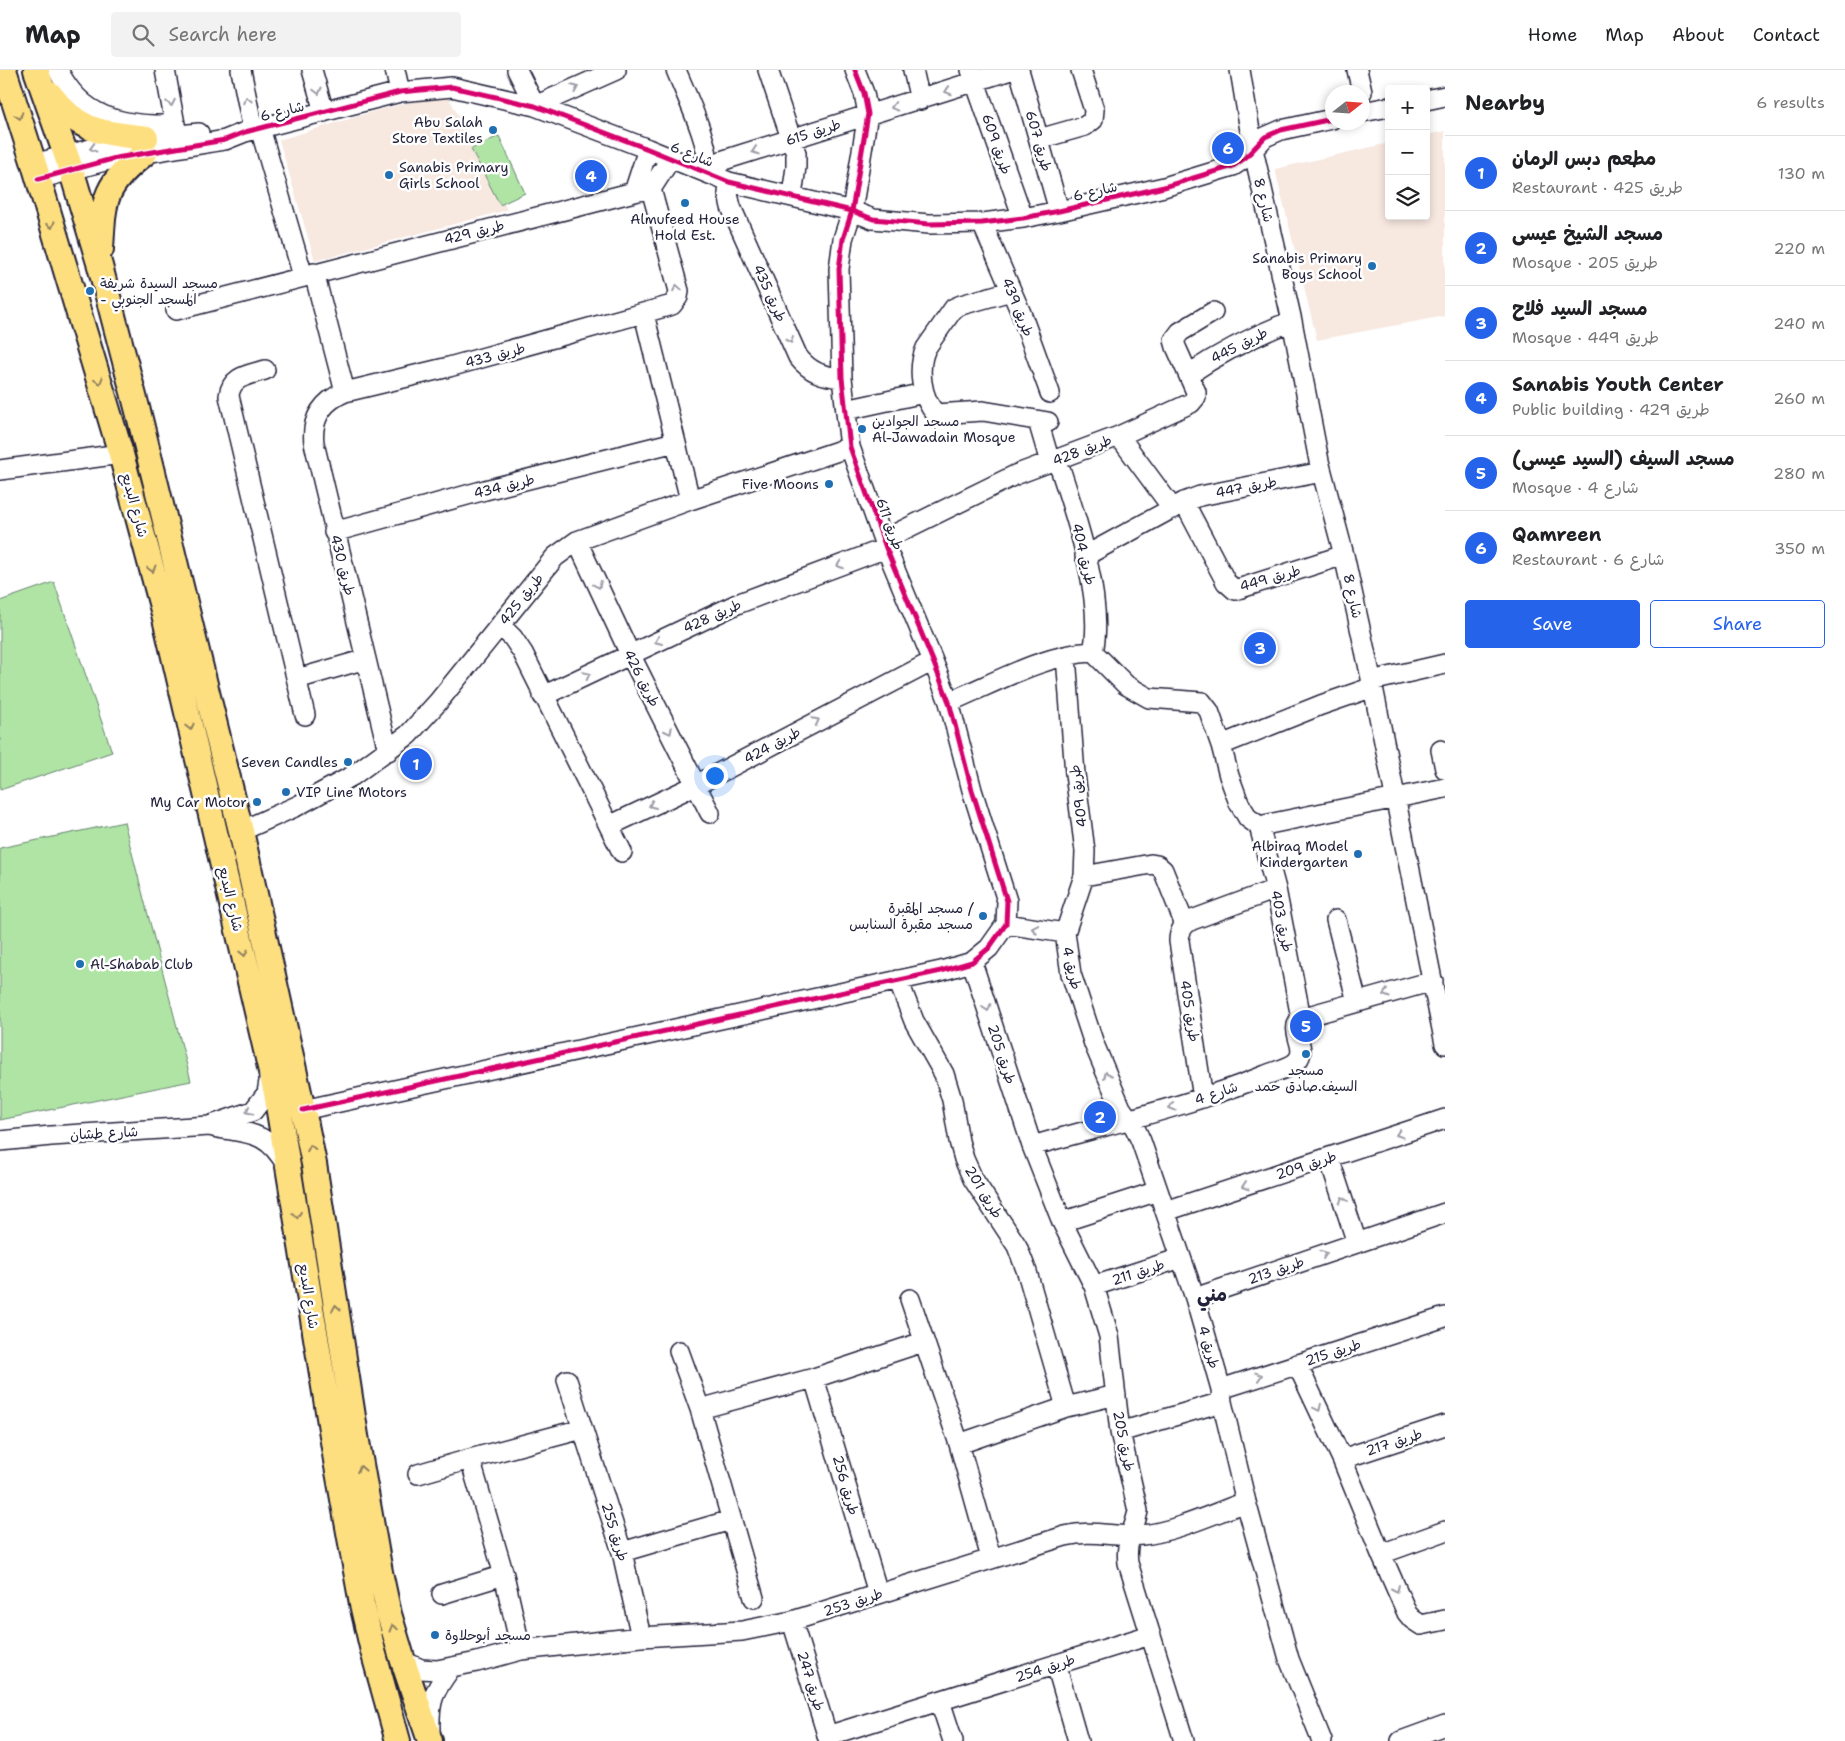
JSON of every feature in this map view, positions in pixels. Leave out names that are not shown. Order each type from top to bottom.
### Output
[{"type":"main road","name":"شارع البديع","points":[[4,70],[121,454],[164,614],[267,1054],[290,1173],[321,1368],[362,1604],[398,1741]]},
{"type":"main road","name":"شارع البديع","points":[[45,74],[100,266],[140,419],[241,831],[314,1164],[356,1436],[378,1562],[389,1614],[430,1741]]},
{"type":"main road","points":[[45,74],[62,110],[80,123],[146,146],[124,170],[109,192],[103,214],[100,266]]},
{"type":"street","points":[[45,74],[64,82],[85,106],[102,115],[122,123],[176,130],[165,70]]},
{"type":"street","points":[[312,70],[324,112]]},
{"type":"street","points":[[395,70],[400,92]]},
{"type":"street","points":[[518,70],[535,106],[616,70]]},
{"type":"street","name":"طريق 435","points":[[676,70],[707,150],[709,165],[728,194],[731,207],[798,357],[809,369],[816,373],[823,376],[842,378]]},
{"type":"street","points":[[768,70],[792,139],[797,160],[792,196]]},
{"type":"street","name":"طريق 611","points":[[856,70],[868,114],[852,211],[843,239],[839,269],[842,378],[850,447],[884,544],[934,660],[949,702],[972,790],[1007,901],[1006,924]]},
{"type":"street","points":[[913,70],[920,100]]},
{"type":"street","name":"طريق 615","points":[[717,177],[717,166],[724,160],[868,114],[920,100],[973,76],[1011,70]]},
{"type":"street","name":"طريق 607","points":[[1019,70],[1060,211]]},
{"type":"street","points":[[1039,139],[1085,126],[1093,120],[1094,110],[1081,70]]},
{"type":"street","name":"شارع 8","points":[[1240,70],[1253,149],[1292,321],[1322,472],[1344,555],[1436,973],[1445,1044]]},
{"type":"street","points":[[1357,70],[1360,85]]},
{"type":"street","points":[[244,71],[253,130],[308,275],[345,392]]},
{"type":"street","name":"طريق 609","points":[[973,76],[1023,218]]},
{"type":"street","name":"شارع 6","points":[[146,146],[225,140],[253,130],[400,92],[452,87],[535,106],[717,177],[852,211],[873,219],[929,224],[982,223],[1060,211],[1164,187],[1233,166],[1245,158],[1265,137],[1281,130],[1325,121]]},
{"type":"street","points":[[1430,99],[1445,96]]},
{"type":"street","points":[[1370,104],[1385,106]]},
{"type":"street","name":"شارع 6","points":[[36,171],[69,162],[116,158],[146,146],[176,130],[253,130]]},
{"type":"street","points":[[642,191],[648,149]]},
{"type":"street","points":[[642,191],[671,158]]},
{"type":"street","name":"طريق 429","points":[[176,310],[642,191]]},
{"type":"street","name":"طريق 433","points":[[345,392],[449,367],[672,305],[679,292],[642,191]]},
{"type":"street","name":"طريق 439","points":[[982,223],[1012,291],[1050,393]]},
{"type":"street","points":[[846,410],[924,392],[921,363],[923,355],[954,308],[961,304],[1012,291]]},
{"type":"street","points":[[1189,374],[1174,344],[1175,337],[1213,312]]},
{"type":"street","points":[[644,314],[690,500]]},
{"type":"street","name":"طريق 445","points":[[1189,374],[1208,361],[1249,339],[1292,321]]},
{"type":"street","points":[[265,370],[237,380],[232,384],[229,396],[305,715]]},
{"type":"street","name":"طريق 428","points":[[543,696],[738,604],[884,544],[1015,475],[1119,436],[1173,412],[1191,403],[1196,396],[1189,374]]},
{"type":"street","name":"طريق 430","points":[[345,392],[330,399],[319,411],[313,434],[334,532],[388,751]]},
{"type":"street","name":"طريق 404","points":[[924,392],[929,406],[936,414],[983,411],[1043,422],[1053,461],[1072,505],[1085,556],[1095,604],[1096,640],[1093,652]]},
{"type":"street","points":[[1119,436],[1179,505]]},
{"type":"street","name":"طريق 434","points":[[334,532],[485,490],[675,442]]},
{"type":"street","name":"طريق 425","points":[[241,831],[297,806],[352,776],[408,735],[555,557],[577,541],[690,500],[850,447]]},
{"type":"street","points":[[0,470],[121,454]]},
{"type":"street","name":"طريق 447","points":[[1085,556],[1179,505],[1200,496],[1322,472]]},
{"type":"street","name":"طريق 449","points":[[1179,505],[1226,582],[1235,590],[1344,555]]},
{"type":"street","name":"طريق 426","points":[[577,541],[630,654],[710,813]]},
{"type":"street","points":[[500,625],[519,646],[622,852]]},
{"type":"street","points":[[949,702],[1033,666],[1066,656],[1093,652]]},
{"type":"street","name":"طريق 403","points":[[1093,652],[1126,685],[1149,698],[1168,701],[1202,702],[1209,711],[1239,803],[1248,818],[1259,826],[1276,889],[1301,1018]]},
{"type":"street","name":"طريق 409","points":[[1065,934],[1084,876],[1085,851],[1075,774],[1066,656]]},
{"type":"street","points":[[297,679],[366,659]]},
{"type":"street","name":"طريق 424","points":[[609,826],[696,785],[934,660]]},
{"type":"street","points":[[1221,745],[1372,684],[1445,664]]},
{"type":"street","points":[[1442,750],[1445,769]]},
{"type":"street","points":[[1259,826],[1445,788]]},
{"type":"street","points":[[1084,876],[1151,864],[1157,865],[1163,870],[1185,925],[1192,920],[1276,889]]},
{"type":"street","points":[[1336,920],[1357,1002]]},
{"type":"street","points":[[303,1110],[898,980],[972,962],[989,948],[1006,924],[1065,934]]},
{"type":"street","name":"طريق 405","points":[[1185,925],[1180,932],[1179,941],[1203,1098]]},
{"type":"street","name":"طريق 4","points":[[1065,934],[1071,974],[1094,1044],[1121,1108],[1129,1118],[1140,1141],[1195,1298],[1221,1395],[1246,1502],[1289,1659],[1322,1741]]},
{"type":"street","name":"طريق 205","points":[[972,962],[1032,1146],[1062,1222],[1094,1286],[1109,1336],[1120,1432],[1138,1511],[1136,1521],[1129,1536],[1128,1563],[1184,1741]]},
{"type":"street","points":[[1301,1018],[1357,1002],[1436,973]]},
{"type":"street","name":"طريق 201","points":[[898,980],[914,1021],[944,1074],[952,1100],[959,1141],[973,1180],[1017,1246],[1027,1272],[1066,1407]]},
{"type":"street","name":"شارع 4","points":[[1129,1118],[1203,1098],[1295,1062],[1301,1053],[1296,1028],[1301,1018]]},
{"type":"street","points":[[209,1126],[253,1110],[260,1103],[267,1093],[269,1082],[267,1054]]},
{"type":"street","points":[[1032,1146],[1129,1118]]},
{"type":"street","name":"طريق 209","points":[[1166,1212],[1445,1119]]},
{"type":"street","points":[[209,1126],[255,1135],[271,1142],[279,1152],[290,1173]]},
{"type":"street","name":"شارع طشان","points":[[0,1142],[51,1136],[209,1126]]},
{"type":"street","points":[[1329,1158],[1357,1243]]},
{"type":"street","points":[[1062,1222],[1158,1191]]},
{"type":"street","name":"طريق 213","points":[[1195,1298],[1445,1213]]},
{"type":"street","name":"طريق 211","points":[[1094,1286],[1181,1258]]},
{"type":"street","points":[[910,1299],[958,1444],[992,1558]]},
{"type":"street","name":"طريق 215","points":[[1120,1432],[1221,1395],[1297,1364],[1445,1317]]},
{"type":"street","points":[[700,1409],[814,1378],[923,1342]]},
{"type":"street","points":[[680,1351],[700,1409],[754,1598]]},
{"type":"street","points":[[1297,1364],[1342,1459],[1407,1613],[1421,1625],[1445,1620]]},
{"type":"street","name":"طريق 256","points":[[814,1378],[878,1593]]},
{"type":"street","name":"طريق 255","points":[[567,1380],[622,1552],[641,1637]]},
{"type":"street","points":[[958,1444],[1066,1407],[1116,1395]]},
{"type":"street","name":"طريق 217","points":[[1342,1459],[1445,1425]]},
{"type":"street","points":[[418,1474],[582,1429]]},
{"type":"street","points":[[470,1459],[504,1575],[521,1650]]},
{"type":"street","name":"طريق 253","points":[[403,1661],[429,1670],[451,1668],[521,1650],[641,1637],[742,1630],[792,1621],[1078,1532],[1129,1536],[1144,1535],[1169,1529],[1246,1502]]},
{"type":"street","points":[[622,1552],[731,1520]]},
{"type":"street","points":[[1381,1554],[1445,1531]]},
{"type":"street","points":[[442,1594],[504,1575]]},
{"type":"street","name":"طريق 247","points":[[792,1621],[828,1738]]},
{"type":"street","name":"طريق 254","points":[[828,1738],[1150,1635]]},
{"type":"street","points":[[1056,1664],[1078,1741]]},
{"type":"street","points":[[430,1741],[430,1715],[434,1694],[451,1668]]},
{"type":"street","points":[[940,1701],[952,1741]]},
{"type":"street","points":[[1400,1741],[1445,1725]]},
{"type":"shaded area","name":"Sanabis Primary Girls School","points":[[447,94],[507,210],[315,261],[279,140],[382,109]]},
{"type":"shaded area","name":"Sanabis Primary Boys School","points":[[1445,131],[1445,316],[1317,340],[1275,169],[1385,144],[1385,220],[1430,220],[1430,134]]},
{"type":"green space","points":[[499,136],[525,193],[500,205],[471,149]]},
{"type":"green space","points":[[54,582],[112,752],[0,790],[0,601]]},
{"type":"green space","name":"Al-Shabab Club","points":[[124,822],[191,1081],[0,1120],[0,848]]},
{"type":"cycle path","points":[[303,1110],[941,971],[972,962],[989,948],[1006,924],[1007,901],[972,790],[949,702],[886,548],[850,447],[842,378],[839,269],[843,239],[852,211],[868,114],[864,93],[855,70]]},
{"type":"cycle path","points":[[38,179],[116,158],[225,140],[245,132],[400,92],[452,87],[535,106],[729,182],[852,211],[873,219],[929,224],[982,223],[1059,211],[1164,187],[1233,166],[1245,158],[1265,137],[1281,130],[1325,121]]},
{"type":"place","name":"Abu Salah Store Textiles","points":[[493,130]]},
{"type":"place","name":"Qamreen","points":[[1228,148]]},
{"type":"place","name":"Sanabis Primary Girls School","points":[[389,175]]},
{"type":"place","name":"Sanabis Youth Center","points":[[591,176]]},
{"type":"place","name":"Almufeed House Hold Est.","points":[[685,203]]},
{"type":"place","name":"Sanabis Primary Boys School","points":[[1372,266]]},
{"type":"place","name":"مسجد السيدة شريفة - المسجد الجنوبي","points":[[90,291]]},
{"type":"place","name":"مسجد الجوادين Al-Jawadain Mosque","points":[[862,429]]},
{"type":"place","name":"Five Moons","points":[[829,484]]},
{"type":"place","name":"مسجد السيد فلاح","points":[[1260,648]]},
{"type":"place","name":"Seven Candles","points":[[348,762]]},
{"type":"place","name":"مطعم دبس الرمان","points":[[416,764]]},
{"type":"place","name":"VIP Line Motors","points":[[286,792]]},
{"type":"place","name":"My Car Motor","points":[[257,802]]},
{"type":"place","name":"Albiraq Model Kindergarten","points":[[1358,854]]},
{"type":"place","name":"مسجد المقبرة / مسجد مقبرة السنابس","points":[[983,916]]},
{"type":"place","name":"Al-Shabab Club","points":[[80,964]]},
{"type":"place","name":"مسجد السيف (السيد عيسى)","points":[[1306,1026]]},
{"type":"place","name":"مسجد السيف.صادق حمد","points":[[1306,1054]]},
{"type":"place","name":"مسجد الشيخ عيسى","points":[[1100,1117]]},
{"type":"place","name":"مسجد أبوحلاوة","points":[[435,1635]]},
{"type":"district","name":"مني","points":[[1212,1294]]}]
